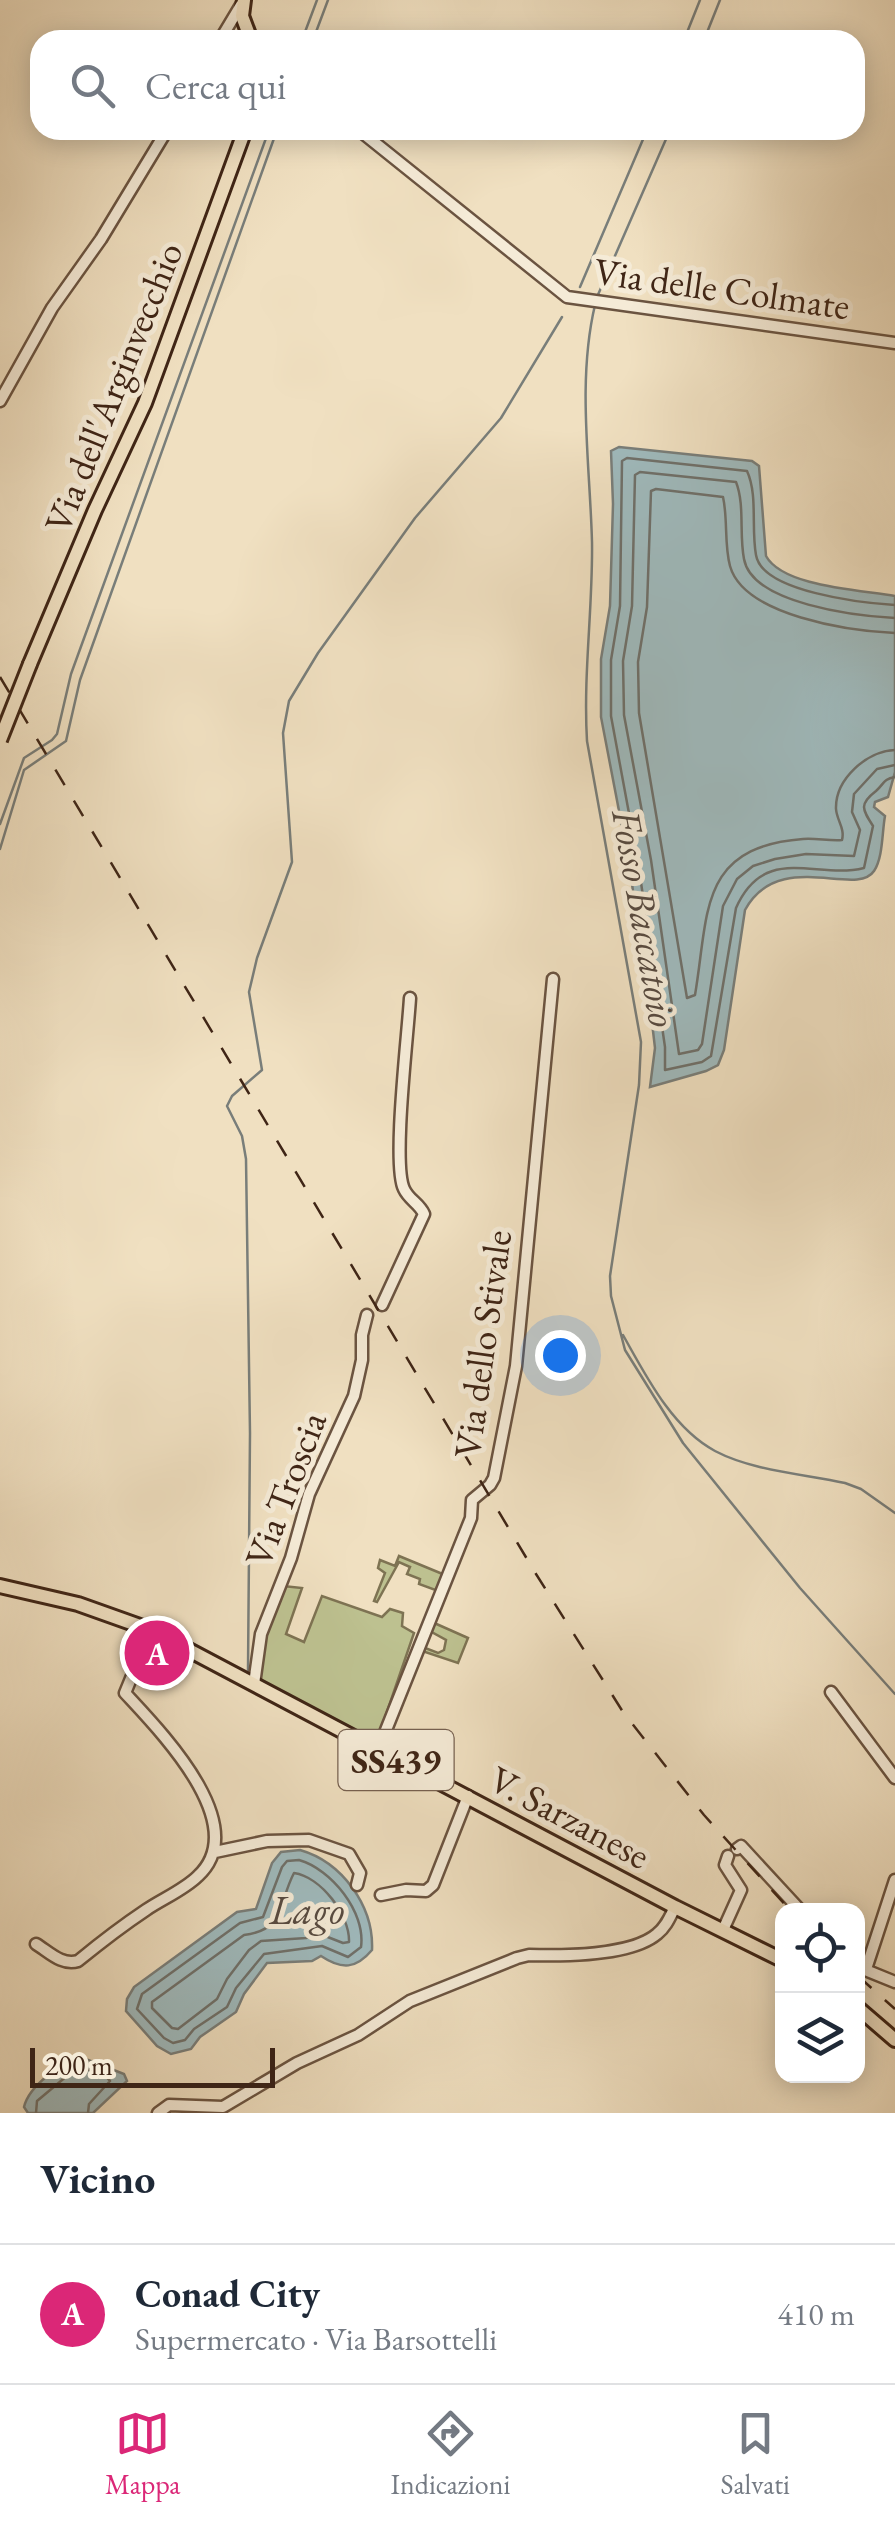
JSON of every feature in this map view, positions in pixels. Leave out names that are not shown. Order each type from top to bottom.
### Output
[{"type":"main road","points":[[243,2],[242,16],[247,30]]},
{"type":"main road","name":"Via dell'Arginvecchio","points":[[0,740],[95,510],[145,403],[242,140]]},
{"type":"main road","name":"V. Sarzanese","points":[[0,1586],[78,1604],[151,1630],[775,1956]]},
{"type":"main road","points":[[865,2014],[895,2040]]},
{"type":"street","points":[[226,30],[243,2]]},
{"type":"street","points":[[0,401],[52,308],[102,239],[160,140]]},
{"type":"street","name":"Via delle Colmate","points":[[371,140],[562,294],[895,342]]},
{"type":"street","name":"Via dello Stivale","points":[[378,1750],[472,1518],[472,1500],[494,1478],[516,1366],[554,980]]},
{"type":"street","points":[[382,1305],[424,1214],[421,1206],[407,1195],[400,1164],[410,998]]},
{"type":"street","name":"Via Troscia","points":[[254,1684],[261,1634],[291,1558],[313,1482],[354,1396],[368,1316]]},
{"type":"street","points":[[36,1944],[59,1960],[72,1964],[78,1961],[199,1876],[215,1852],[211,1812],[187,1765],[126,1692],[151,1630]]},
{"type":"street","points":[[831,1692],[895,1778]]},
{"type":"street","points":[[382,1895],[406,1890],[426,1892],[433,1885],[468,1796]]},
{"type":"street","points":[[215,1852],[266,1841],[309,1840],[348,1854],[360,1873],[357,1885]]},
{"type":"street","points":[[722,1930],[741,1890],[725,1865],[735,1850],[792,1903]]},
{"type":"street","points":[[865,1960],[894,1886]]},
{"type":"street","points":[[158,2113],[169,2106],[223,2107],[297,2062],[358,2034],[410,2000],[517,1958],[617,1949],[646,1941],[668,1922],[675,1907]]},
{"type":"street","points":[[865,1969],[895,1982]]},
{"type":"green space","points":[[399,1556],[445,1575],[438,1591],[419,1584],[420,1579],[407,1574],[410,1567],[399,1562],[377,1602],[374,1601],[385,1573],[378,1568],[380,1560],[395,1566]]},
{"type":"green space","points":[[283,1586],[302,1588],[286,1634],[304,1642],[322,1596],[382,1617],[390,1609],[403,1613],[402,1626],[414,1633],[377,1741],[257,1679],[264,1636]]},
{"type":"green space","points":[[432,1622],[468,1638],[458,1663],[419,1650],[420,1646],[438,1653],[444,1650],[446,1640],[428,1630]]},
{"type":"water","points":[[619,447],[752,461],[759,466],[766,556],[775,566],[806,581],[895,596],[895,772],[888,797],[875,802],[874,807],[885,816],[877,866],[865,878],[796,878],[777,882],[760,892],[745,910],[724,1050],[718,1065],[650,1087],[653,1031],[629,863],[601,717],[601,659],[610,606],[611,451]]},
{"type":"water","name":"Lago","points":[[300,1850],[329,1864],[352,1888],[368,1918],[372,1950],[348,1965],[321,1956],[312,1961],[267,1963],[236,2012],[200,2037],[191,2049],[171,2054],[157,2046],[126,2011],[134,1987],[237,1912],[256,1909],[272,1863],[281,1852]]},
{"type":"water","points":[[83,2058],[124,2074],[127,2081],[93,2113],[28,2113],[24,2107],[39,2083],[66,2064]]},
{"type":"waterway","points":[[306,30],[317,0]]},
{"type":"waterway","points":[[317,30],[328,0]]},
{"type":"waterway","points":[[688,30],[700,0]]},
{"type":"waterway","name":"Fosso Baccatoio","points":[[708,30],[720,0]]},
{"type":"waterway","points":[[0,824],[24,758],[57,734],[71,674],[265,140]]},
{"type":"waterway","points":[[0,849],[24,770],[66,741],[80,680],[273,140]]},
{"type":"waterway","points":[[580,287],[643,140]]},
{"type":"waterway","name":"Fosso Baccatoio","points":[[597,297],[666,140]]},
{"type":"waterway","name":"Fosso Baccatoio","points":[[595,305],[586,393],[592,542],[587,741],[641,1042],[639,1085],[610,1276],[611,1296],[625,1350],[683,1443],[800,1588],[895,1694]]},
{"type":"waterway","points":[[248,1670],[246,1159],[242,1136],[227,1106],[232,1096],[262,1070],[249,992],[257,958],[292,862],[283,733],[289,701],[318,653],[415,518],[501,418],[562,317]]},
{"type":"waterway","points":[[623,1335],[673,1415],[715,1451],[746,1463],[845,1483],[861,1489],[895,1513]]},
{"type":"railway","points":[[0,677],[536,1574],[623,1712],[704,1815],[784,1903]]},
{"type":"railway","points":[[865,1982],[895,2009]]},
{"type":"place","name":"Conad City","points":[[157,1653]]}]
